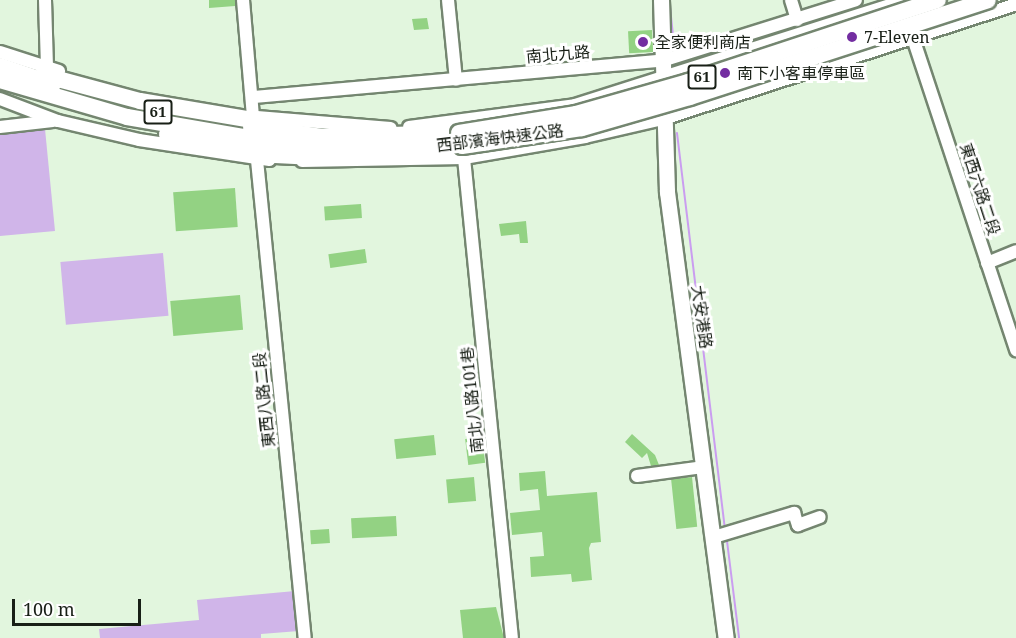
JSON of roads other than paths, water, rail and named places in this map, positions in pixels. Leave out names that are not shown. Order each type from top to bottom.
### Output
[{"type":"highway","name":"西部濱海快速公路","points":[[462,146],[688,82],[938,0]]},
{"type":"highway","name":"西部濱海快速公路","points":[[0,82],[127,117],[321,143],[462,146],[582,128],[690,97],[988,0]]},
{"type":"highway","name":"西部濱海快速公路","points":[[0,65],[109,102],[321,143]]},
{"type":"highway","points":[[0,65],[151,103],[294,127],[384,129]]},
{"type":"highway","points":[[0,82],[97,119],[203,142],[275,155],[394,161]]},
{"type":"main road","name":"大安港路","points":[[664,1],[663,119],[667,192],[726,638]]},
{"type":"street","points":[[45,0],[47,68]]},
{"type":"street","points":[[243,0],[254,97],[253,117]]},
{"type":"street","points":[[448,0],[456,80]]},
{"type":"street","points":[[790,0],[797,20]]},
{"type":"street","name":"南北九路","points":[[254,97],[665,60],[797,20],[822,5],[856,0]]},
{"type":"street","points":[[0,52],[47,68],[174,102],[253,117],[384,129],[463,123],[575,105],[903,0]]},
{"type":"street","points":[[0,99],[58,121],[139,140],[257,160],[394,161],[462,146],[663,119],[1016,4]]},
{"type":"street","name":"東西六路二段","points":[[913,38],[1016,350]]},
{"type":"street","points":[[0,127],[58,121]]},
{"type":"street","name":"南北八路101巷","points":[[462,146],[512,638]]},
{"type":"street","name":"東西八路二段","points":[[257,160],[305,638]]},
{"type":"street","points":[[987,263],[1016,251]]},
{"type":"street","points":[[637,476],[704,467]]},
{"type":"street","points":[[714,537],[794,513],[798,525],[820,517]]},
{"type":"waterway","points":[[683,62],[885,0]]},
{"type":"waterway","points":[[670,7],[674,46]]},
{"type":"waterway","points":[[677,133],[725,527]]},
{"type":"waterway","points":[[727,541],[739,638]]},
{"type":"place","name":"7-Eleven","points":[[852,37]]},
{"type":"place","name":"全家便利商店","points":[[643,42]]},
{"type":"place","name":"南下小客車停車區","points":[[725,73]]}]
